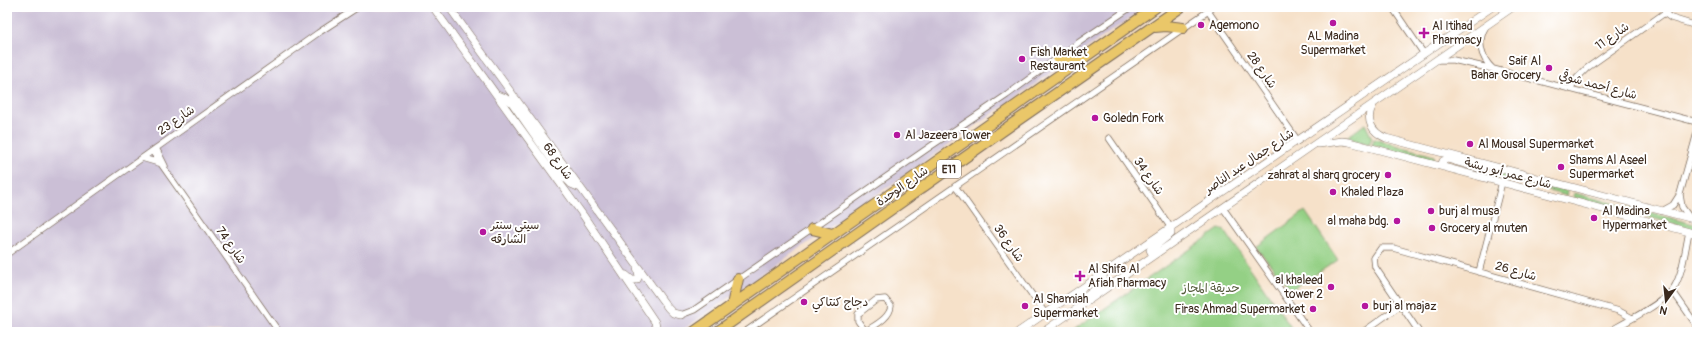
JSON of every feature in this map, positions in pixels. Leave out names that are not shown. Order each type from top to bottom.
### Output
[{"type":"highway","name":"شارع الوحدة","points":[[694,332],[1156,7]]},
{"type":"highway","name":"شارع الوحدة","points":[[717,332],[1182,7]]},
{"type":"highway","points":[[1151,28],[1166,26],[1183,28]]},
{"type":"highway","points":[[1058,58],[1078,61]]},
{"type":"highway","points":[[812,229],[832,234]]},
{"type":"highway","points":[[732,305],[738,279]]},
{"type":"street","name":"شارع 23","points":[[7,254],[318,33],[358,7]]},
{"type":"street","name":"شارع 68","points":[[433,7],[583,214],[655,322],[657,332]]},
{"type":"street","name":"شارع 68","points":[[449,7],[668,308],[673,313],[681,315]]},
{"type":"street","points":[[681,315],[694,310],[1007,95],[1131,7]]},
{"type":"street","points":[[745,332],[1214,7]]},
{"type":"street","points":[[1392,7],[1424,54]]},
{"type":"street","name":"شارع جمال عبد الناصر","points":[[1018,332],[1492,7]]},
{"type":"street","name":"شارع جمال عبد الناصر","points":[[1043,332],[1513,7]]},
{"type":"street","name":"شارع 11","points":[[1570,89],[1587,68],[1673,7]]},
{"type":"street","name":"شارع 28","points":[[1208,11],[1298,141]]},
{"type":"street","points":[[1664,13],[1671,18],[1697,26]]},
{"type":"street","points":[[1486,26],[1481,40],[1481,50],[1485,60],[1493,69]]},
{"type":"street","name":"شارع أحمد شوقي","points":[[1437,60],[1453,60],[1493,69],[1697,122]]},
{"type":"street","points":[[496,95],[504,97],[512,103],[564,177],[572,184],[580,188]]},
{"type":"street","name":"شارع عمر أبو ريشة","points":[[1373,104],[1370,110],[1369,121],[1373,130],[1381,136],[1693,219]]},
{"type":"street","points":[[1662,211],[1673,205],[1680,194],[1697,133]]},
{"type":"street","name":"شارع 34","points":[[1109,138],[1171,228]]},
{"type":"street","name":"شارع عمر أبو ريشة","points":[[1313,146],[1342,141],[1697,234]]},
{"type":"street","points":[[142,158],[162,163],[163,143]]},
{"type":"street","name":"شارع 74","points":[[154,149],[166,170],[279,332]]},
{"type":"street","points":[[1441,166],[1447,159],[1478,168],[1484,168],[1489,165]]},
{"type":"street","points":[[1479,272],[1502,182]]},
{"type":"street","name":"شارع 36","points":[[955,186],[1045,313]]},
{"type":"street","points":[[1680,194],[1682,207],[1693,219]]},
{"type":"street","points":[[1223,208],[1310,332]]},
{"type":"street","points":[[1153,256],[1150,250],[1171,234],[1171,228]]},
{"type":"street","points":[[1608,332],[1664,298],[1672,290],[1678,277],[1689,232]]},
{"type":"street","name":"شارع 26","points":[[1401,305],[1375,266],[1375,254],[1381,248],[1393,248],[1619,311],[1632,318]]},
{"type":"street","points":[[620,270],[632,280],[637,280],[639,274],[635,263]]},
{"type":"street","points":[[1082,305],[1084,298],[1104,282],[1103,274]]},
{"type":"street","points":[[1672,290],[1697,326]]},
{"type":"street","points":[[885,299],[891,306],[891,311],[866,332],[858,321],[858,314],[876,300],[885,299]]},
{"type":"street","points":[[1363,332],[1401,305],[1419,332]]},
{"type":"shaded area","points":[[7,7],[1146,7],[680,332],[7,332]]},
{"type":"green space","points":[[1365,124],[1372,138],[1369,144],[1346,138]]},
{"type":"green space","points":[[1374,139],[1434,156],[1433,161],[1372,145]]},
{"type":"green space","points":[[1497,173],[1533,182],[1531,186],[1496,177]]},
{"type":"green space","points":[[1535,183],[1568,191],[1567,196],[1534,187]]},
{"type":"green space","points":[[1574,193],[1639,210],[1638,214],[1573,197]]},
{"type":"green space","points":[[1305,211],[1338,260],[1291,290],[1256,247]]},
{"type":"green space","points":[[1642,211],[1697,225],[1697,230],[1641,215]]},
{"type":"green space","name":"حديقة المجاز","points":[[1219,229],[1225,231],[1294,332],[1071,332]]},
{"type":"place","name":"AL Madina Supermarket","points":[[1333,23]]},
{"type":"place","name":"Agemono","points":[[1201,25]]},
{"type":"place","name":"Al Itihad Pharmacy","points":[[1424,33]]},
{"type":"place","name":"Fish Market Restaurant","points":[[1022,59]]},
{"type":"place","name":"Saif Al Bahar Grocery","points":[[1549,68]]},
{"type":"place","name":"Goledn Fork","points":[[1095,118]]},
{"type":"place","name":"Al Jazeera Tower","points":[[897,135]]},
{"type":"place","name":"Al Mousal Supermarket","points":[[1470,144]]},
{"type":"place","name":"Shams Al Aseel Supermarket","points":[[1561,167]]},
{"type":"place","name":"zahrat al sharq grocery","points":[[1388,175]]},
{"type":"place","name":"Khaled Plaza","points":[[1333,192]]},
{"type":"place","name":"burj al musa","points":[[1431,211]]},
{"type":"place","name":"Al Madina Hypermarket","points":[[1594,218]]},
{"type":"place","name":"al maha bdg.","points":[[1397,221]]},
{"type":"place","name":"Grocery al muten","points":[[1432,228]]},
{"type":"place","name":"سيتي سنتر الشارقه","points":[[483,232]]},
{"type":"place","name":"Al Shifa Al Afiah Pharmacy","points":[[1080,276]]},
{"type":"place","name":"al khaleed tower 2","points":[[1331,287]]},
{"type":"place","name":"دجاج كنتاكي","points":[[804,302]]},
{"type":"place","name":"Al Shamiah Supermarket","points":[[1025,306]]},
{"type":"place","name":"burj al majaz","points":[[1365,306]]},
{"type":"place","name":"Firas Ahmad Supermarket","points":[[1313,309]]}]
